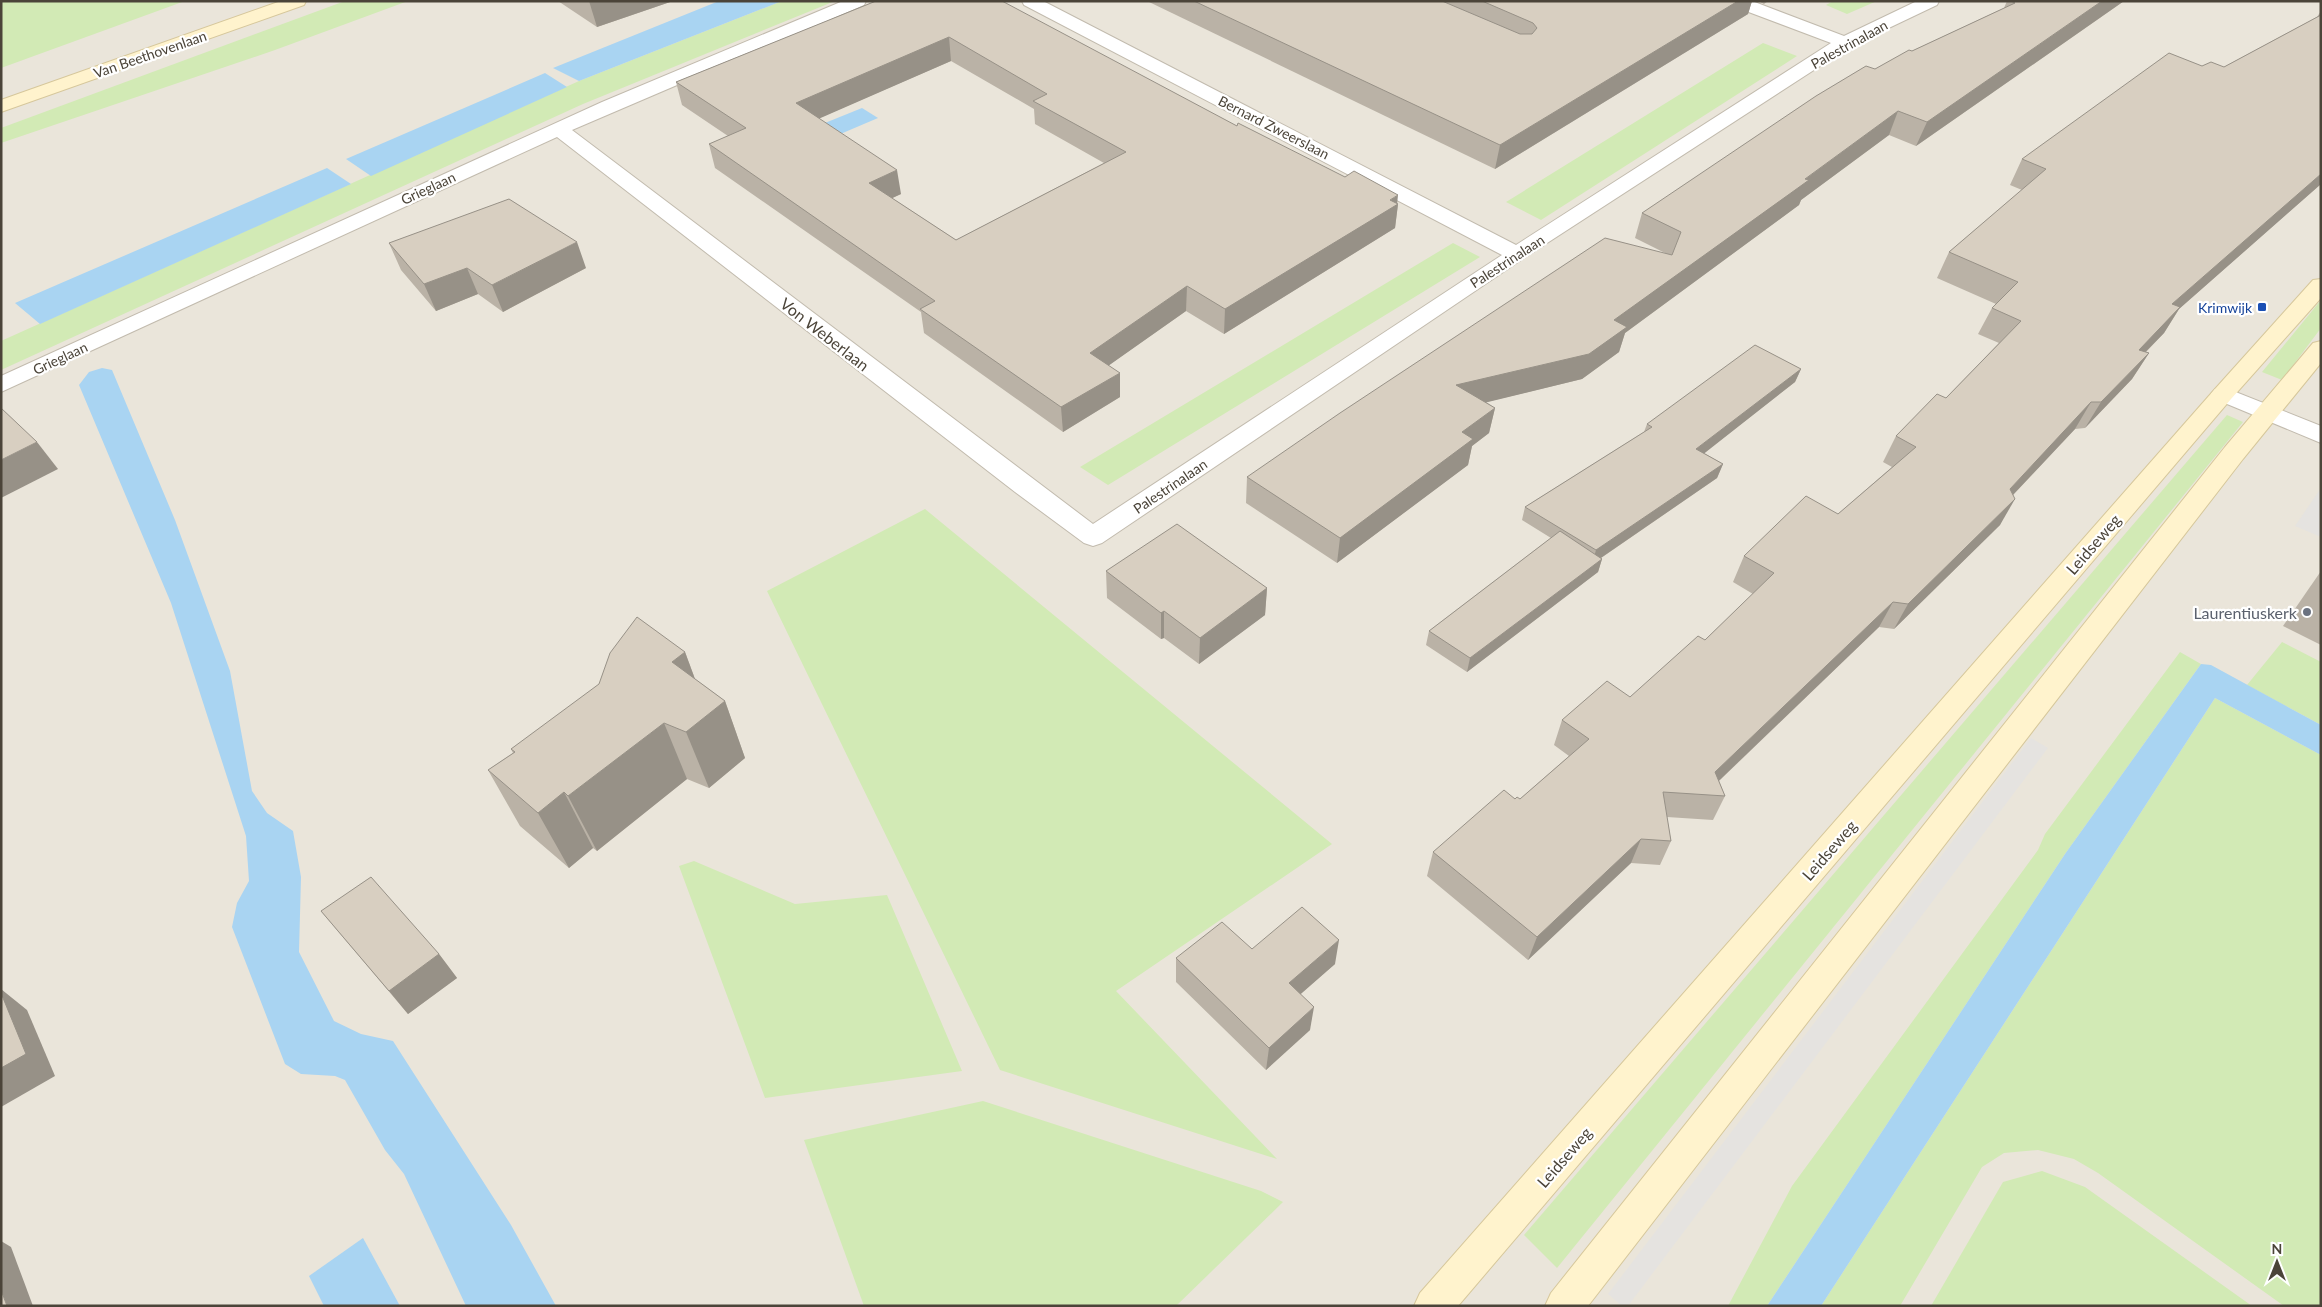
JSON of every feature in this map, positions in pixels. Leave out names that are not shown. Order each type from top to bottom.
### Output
[{"type":"main road","name":"Van Beethovenlaan","points":[[1,106],[298,1]]},
{"type":"main road","name":"Leidseweg","points":[[1433,1306],[2223,394],[2321,285]]},
{"type":"main road","points":[[1564,1306],[2267,412],[2321,348]]},
{"type":"street","name":"Grieglaan","points":[[1,385],[558,129],[858,1]]},
{"type":"street","name":"Bernard Zweerslaan","points":[[1030,1],[1517,254]]},
{"type":"street","points":[[1736,1],[1846,42]]},
{"type":"street","name":"Palestrinalaan","points":[[1093,537],[1517,254],[1846,42],[1931,1]]},
{"type":"street","name":"Von Weberlaan","points":[[558,129],[1093,537]]},
{"type":"street","points":[[2223,394],[2321,435]]},
{"type":"shaded area","points":[[1,1],[2321,1],[2321,1306],[1,1306]]},
{"type":"shaded area","points":[[2321,488],[2321,537],[2295,526]]},
{"type":"shaded area","points":[[2031,738],[2048,748],[1628,1306],[1622,1306],[1608,1294]]},
{"type":"green space","points":[[1,1],[185,1],[1,68]]},
{"type":"green space","points":[[345,1],[408,1],[275,50],[1,143],[1,128]]},
{"type":"green space","points":[[782,1],[835,1],[583,104],[1,370],[1,341],[579,81]]},
{"type":"green space","points":[[1833,1],[1877,1],[1847,14],[1826,5]]},
{"type":"green space","points":[[1763,43],[1797,56],[1541,220],[1506,202]]},
{"type":"green space","points":[[1453,243],[1480,257],[1108,485],[1080,467]]},
{"type":"green space","points":[[2321,300],[2321,328],[2282,380],[2262,372]]},
{"type":"green space","points":[[2227,415],[2243,422],[1557,1268],[1524,1235]]},
{"type":"green space","points":[[925,509],[1332,844],[1116,991],[1277,1159],[1000,1070],[767,591]]},
{"type":"green space","points":[[2282,642],[2321,662],[2321,725],[2247,685]]},
{"type":"green space","points":[[2180,652],[2201,664],[2065,854],[1767,1306],[1728,1306],[1792,1186],[2038,850],[2045,834]]},
{"type":"green space","points":[[2215,698],[2321,755],[2321,1306],[2284,1306],[2098,1173],[2074,1159],[2038,1150],[2004,1153],[1982,1167],[1900,1306],[1821,1306]]},
{"type":"green space","points":[[694,861],[795,904],[887,895],[962,1071],[765,1098],[679,866]]},
{"type":"green space","points":[[983,1101],[1261,1191],[1283,1202],[1176,1306],[864,1306],[804,1140]]},
{"type":"green space","points":[[2042,1171],[2085,1187],[2252,1306],[1931,1306],[2003,1182]]},
{"type":"water","points":[[719,1],[782,1],[579,81],[553,68]]},
{"type":"water","points":[[545,73],[567,87],[371,176],[346,159]]},
{"type":"water","points":[[862,108],[878,118],[831,138],[815,127]]},
{"type":"water","points":[[327,168],[351,184],[40,324],[15,303]]},
{"type":"water","points":[[102,368],[112,370],[175,520],[230,671],[252,791],[267,813],[293,831],[301,877],[299,952],[334,1021],[361,1034],[393,1041],[511,1225],[556,1306],[466,1306],[404,1174],[385,1150],[345,1080],[335,1076],[301,1074],[285,1064],[232,927],[237,903],[249,881],[246,836],[171,603],[79,385],[89,372]]},
{"type":"water","points":[[2201,664],[2211,665],[2321,725],[2321,755],[2215,698],[1821,1306],[1767,1306],[2065,854]]},
{"type":"water","points":[[363,1238],[400,1306],[324,1306],[309,1276]]},
{"type":"building","points":[[876,1],[1002,1],[1237,126],[1238,123],[1345,177],[1354,171],[1398,195],[1390,200],[1398,204],[1225,309],[1187,286],[1090,353],[1120,373],[1061,407],[920,309],[935,301],[709,144],[746,128],[676,82]],"holes":[[[949,37],[1047,94],[1033,101],[1126,152],[956,240],[869,183],[897,170],[796,103]]]},
{"type":"building","points":[[1194,1],[1442,1],[1520,34],[1532,34],[1537,28],[1533,23],[1482,1],[1738,1],[1500,145]]},
{"type":"building","points":[[2011,1],[2102,1],[1927,122],[1898,111],[1805,179],[1809,180],[1614,320],[1627,327],[1589,354],[1456,385],[1495,408],[1462,432],[1473,439],[1340,538],[1247,477],[1340,413],[1605,238],[1672,255],[1681,232],[1642,213],[1816,96],[1866,66],[1875,69],[1909,50],[1912,51],[2015,3]]},
{"type":"building","points":[[2321,15],[2321,174],[2172,304],[2180,307],[2139,350],[2149,353],[2101,402],[2091,402],[2010,489],[2015,499],[1908,604],[1893,602],[1715,772],[1725,796],[1663,792],[1671,841],[1641,839],[1537,937],[1433,852],[1504,790],[1515,799],[1517,797],[1520,799],[1589,739],[1562,720],[1607,681],[1630,697],[1698,636],[1705,640],[1774,573],[1744,556],[1806,496],[1838,514],[1916,447],[1896,436],[1937,394],[1946,398],[2021,321],[1992,308],[2018,282],[1949,252],[2046,169],[2022,159],[2169,53],[2202,66],[2211,62],[2224,67]]},
{"type":"building","points":[[509,199],[577,242],[492,285],[467,268],[424,284],[389,243]]},
{"type":"building","points":[[1755,345],[1801,369],[1696,449],[1723,464],[1596,550],[1525,507],[1652,427],[1647,424]]},
{"type":"building","points":[[1,408],[37,442],[1,460]]},
{"type":"building","points":[[1177,524],[1267,588],[1200,638],[1164,611],[1161,613],[1106,571]]},
{"type":"building","points":[[1560,531],[1602,559],[1470,658],[1429,631]]},
{"type":"building","points":[[637,617],[685,652],[672,662],[725,701],[686,732],[664,723],[568,796],[564,792],[538,813],[488,770],[515,752],[511,749],[599,684],[610,653]]},
{"type":"building","points":[[371,877],[439,954],[389,991],[321,911]]},
{"type":"building","points":[[1302,907],[1339,940],[1289,983],[1314,1007],[1269,1048],[1176,958],[1222,922],[1252,949]]},
{"type":"building","points":[[1,993],[26,1054],[1,1068]]},
{"type":"building","points":[[1,1290],[7,1306],[1,1306]]},
{"type":"place","name":"Krimwijk","points":[[2262,307]]},
{"type":"place","name":"Laurentiuskerk","points":[[2307,612]]}]
